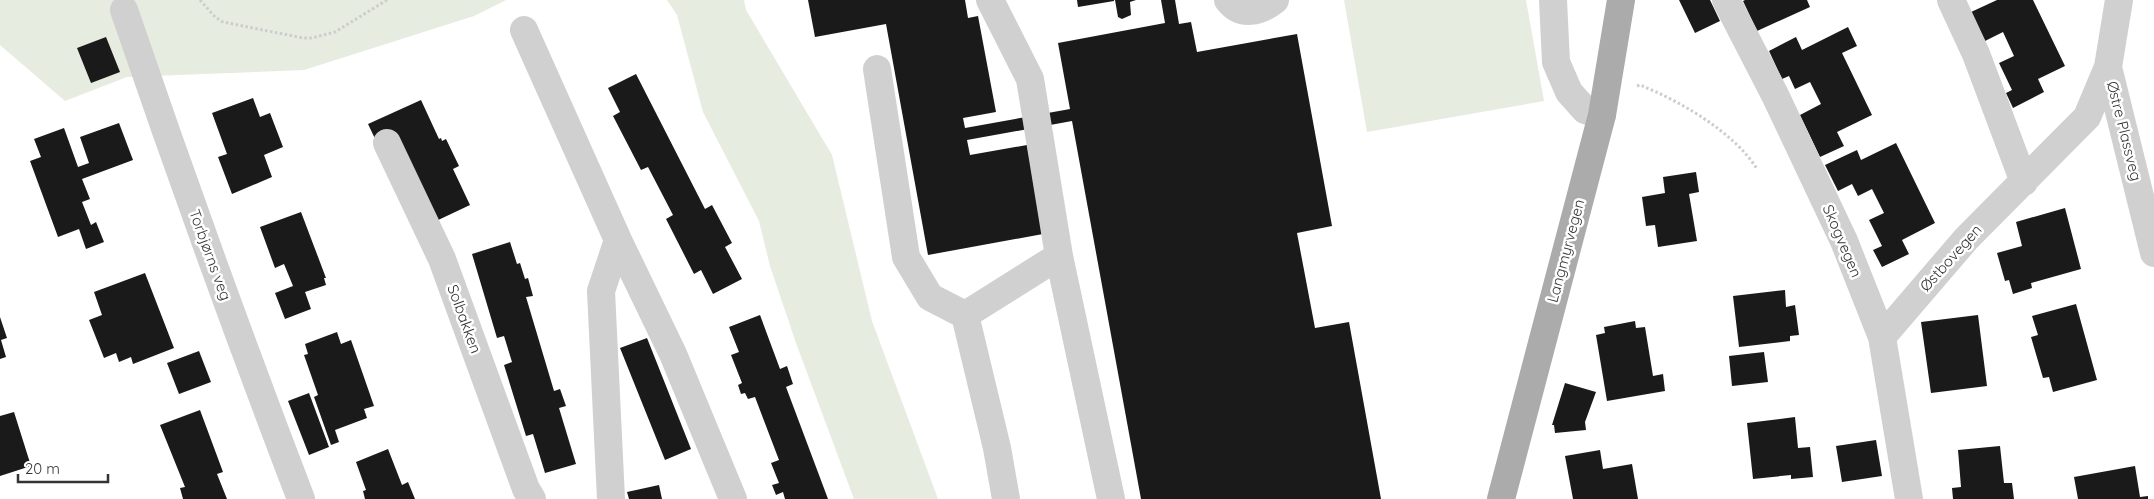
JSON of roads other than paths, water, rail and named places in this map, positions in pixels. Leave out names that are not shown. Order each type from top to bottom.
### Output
[{"type":"main road","name":"Langmyrvegen","points":[[1501,499],[1602,115],[1621,0]]},
{"type":"street","points":[[990,0],[1030,79],[1059,256],[1111,499]]},
{"type":"street","points":[[1228,0],[1232,6],[1245,12],[1265,8],[1275,0]]},
{"type":"street","points":[[1553,0],[1556,62],[1569,92],[1585,110],[1602,115]]},
{"type":"street","name":"Skogvegen","points":[[1726,0],[1775,95],[1844,241],[1882,337],[1909,499]]},
{"type":"street","points":[[1950,0],[1976,54],[2024,182]]},
{"type":"street","name":"Østbovegen","points":[[1882,337],[1966,239],[2087,117],[2108,67],[2119,0]]},
{"type":"street","name":"Torbjørns veg","points":[[124,10],[167,138],[302,499]]},
{"type":"street","points":[[524,30],[618,240],[674,354],[733,499]]},
{"type":"street","name":"Østre Plassveg","points":[[2108,67],[2154,253]]},
{"type":"street","points":[[877,70],[906,257],[930,297],[965,315],[997,448],[1006,499]]},
{"type":"street","name":"Solbakken","points":[[387,143],[442,259],[532,499]]},
{"type":"street","points":[[612,499],[601,291],[618,240]]},
{"type":"street","points":[[965,315],[1059,256]]}]
